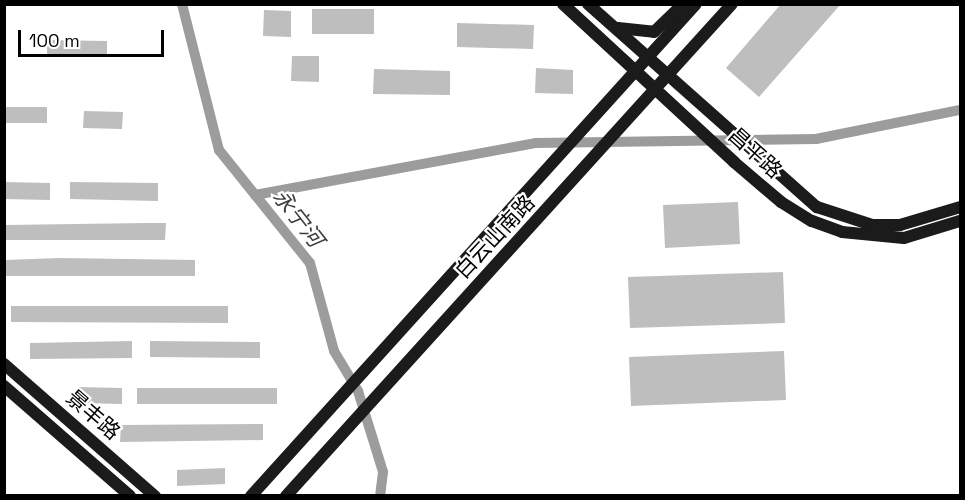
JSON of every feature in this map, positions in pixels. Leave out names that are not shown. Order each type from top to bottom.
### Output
[{"type":"main road","name":"昌平路","points":[[563,4],[734,162],[782,202],[812,221],[842,232],[904,238],[960,221]]},
{"type":"main road","name":"昌平路","points":[[588,4],[760,160],[817,207],[848,220],[900,225],[960,207]]},
{"type":"main road","points":[[613,26],[636,33],[654,32],[682,4]]},
{"type":"main road","name":"白云山南路","points":[[251,495],[696,4]]},
{"type":"main road","name":"白云山南路","points":[[286,495],[622,128],[732,4]]},
{"type":"main road","name":"景丰路","points":[[4,364],[155,495]]},
{"type":"main road","name":"景丰路","points":[[4,386],[130,495]]},
{"type":"building","points":[[781,4],[841,4],[759,97],[726,68]]},
{"type":"building","points":[[312,9],[374,9],[374,34],[312,34]]},
{"type":"building","points":[[264,10],[291,11],[291,37],[263,36]]},
{"type":"building","points":[[457,23],[534,25],[533,49],[457,47]]},
{"type":"building","points":[[47,40],[107,41],[107,57],[47,57]]},
{"type":"building","points":[[292,56],[319,56],[319,82],[291,81]]},
{"type":"building","points":[[536,68],[573,70],[573,94],[535,93]]},
{"type":"building","points":[[374,69],[450,71],[450,95],[373,94]]},
{"type":"building","points":[[4,107],[47,107],[47,123],[4,123]]},
{"type":"building","points":[[84,111],[123,112],[122,129],[83,128]]},
{"type":"building","points":[[4,182],[50,183],[50,200],[4,199]]},
{"type":"building","points":[[70,182],[158,183],[158,201],[70,199]]},
{"type":"building","points":[[738,202],[740,244],[665,248],[663,205]]},
{"type":"building","points":[[166,223],[165,240],[4,240],[4,225]]},
{"type":"building","points":[[60,258],[195,260],[195,276],[4,276],[4,260]]},
{"type":"building","points":[[783,272],[785,323],[630,328],[628,277]]},
{"type":"building","points":[[11,306],[228,306],[228,323],[11,322]]},
{"type":"building","points":[[132,341],[132,358],[30,359],[30,343]]},
{"type":"building","points":[[150,341],[260,342],[260,358],[150,357]]},
{"type":"building","points":[[784,351],[786,400],[631,406],[629,357]]},
{"type":"building","points":[[77,387],[122,388],[122,404],[77,403]]},
{"type":"building","points":[[137,388],[277,388],[277,404],[137,404]]},
{"type":"building","points":[[263,424],[263,440],[120,442],[121,425]]},
{"type":"building","points":[[225,468],[225,484],[177,486],[177,470]]},
{"type":"waterway","name":"永宁河","points":[[182,4],[219,150],[310,263],[334,351],[358,391],[383,472],[380,496]]},
{"type":"waterway","points":[[255,195],[536,143],[816,139],[960,110]]}]
